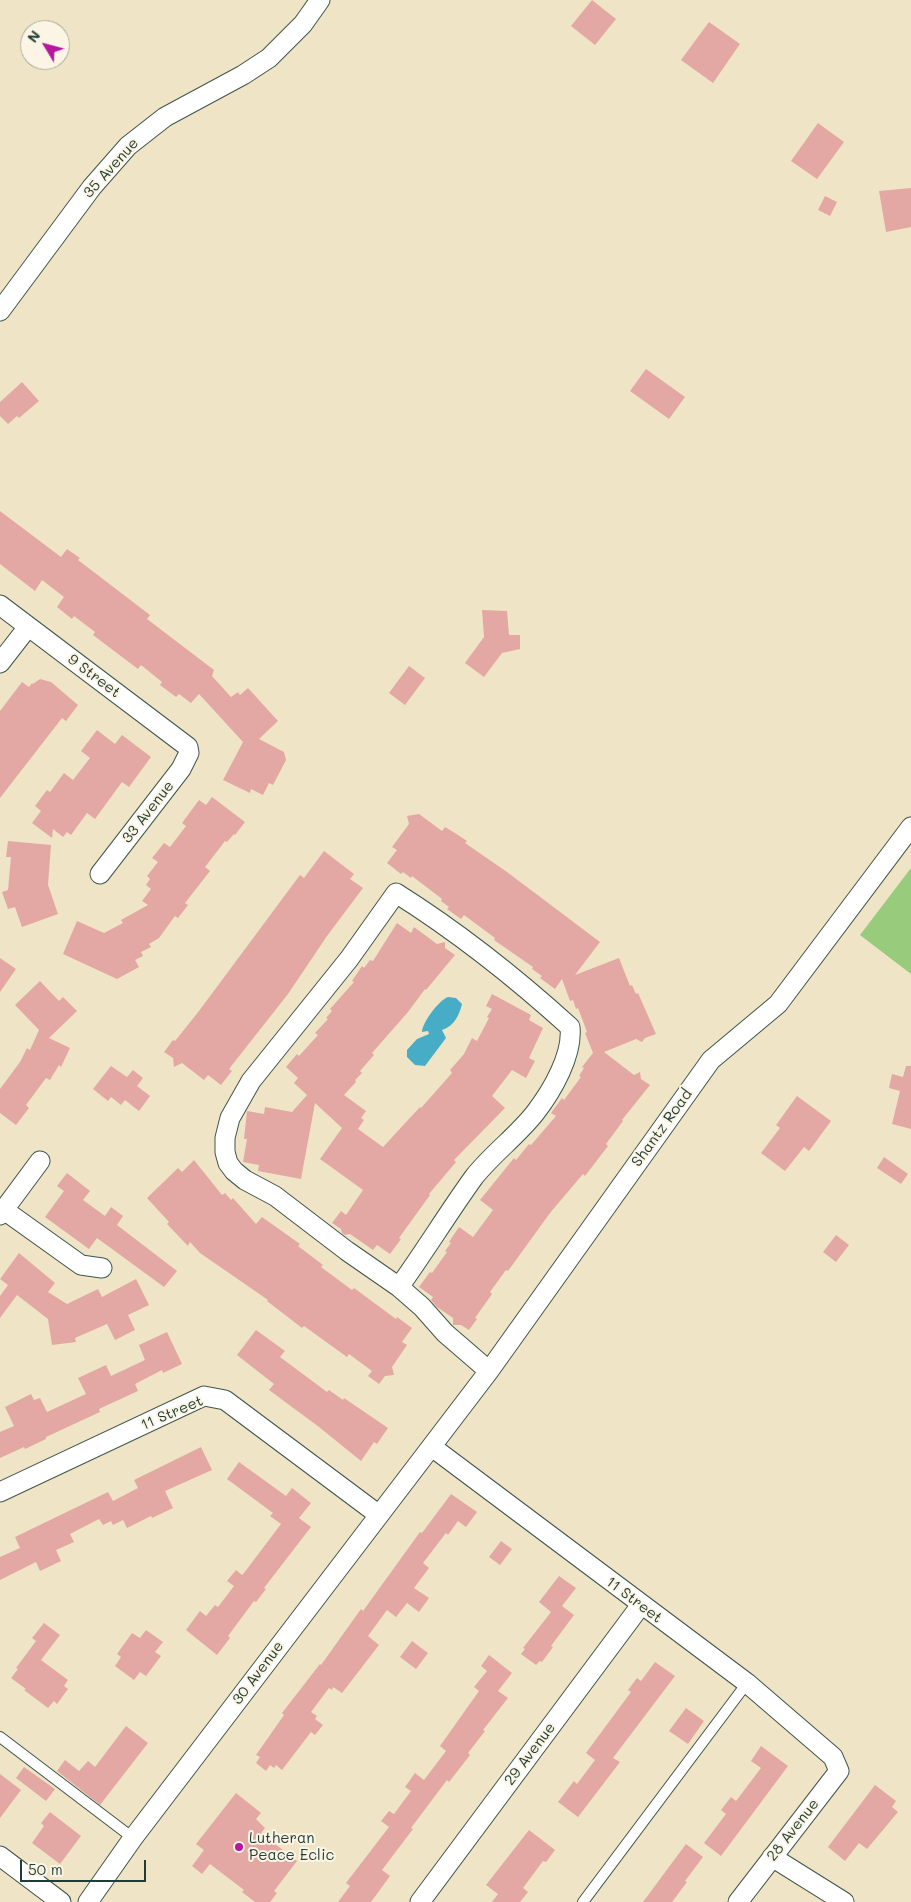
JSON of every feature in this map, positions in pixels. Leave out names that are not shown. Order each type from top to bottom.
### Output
[{"type":"street","name":"35 Avenue","points":[[0,311],[92,187],[128,146],[165,117],[243,75],[269,58],[303,24],[320,0]]},
{"type":"street","name":"9 Street","points":[[0,605],[188,747]]},
{"type":"street","points":[[0,664],[28,627]]},
{"type":"street","name":"33 Avenue","points":[[100,874],[181,769],[189,753],[188,747]]},
{"type":"street","name":"Shantz Road","points":[[432,1447],[489,1371],[711,1060],[778,1004],[911,827]]},
{"type":"street","points":[[399,1287],[480,1169],[535,1113],[564,1065],[571,1039],[570,1027],[523,985],[427,913],[396,893],[349,959],[251,1081],[230,1118],[225,1138],[228,1163],[245,1180],[275,1196],[347,1251],[399,1287],[422,1307],[445,1333],[489,1371]]},
{"type":"street","points":[[40,1161],[2,1213],[81,1265],[102,1268]]},
{"type":"street","name":"11 Street","points":[[0,1492],[204,1396],[225,1400],[378,1515]]},
{"type":"street","name":"30 Avenue","points":[[88,1902],[133,1838],[378,1515],[432,1447]]},
{"type":"street","name":"11 Street","points":[[432,1447],[747,1684],[833,1757]]},
{"type":"street","name":"29 Avenue","points":[[420,1902],[641,1605]]},
{"type":"street","name":"28 Avenue","points":[[738,1902],[839,1771],[833,1757]]},
{"type":"street","points":[[0,1856],[61,1902]]},
{"type":"street","points":[[772,1857],[844,1902]]},
{"type":"lane","points":[[583,1902],[747,1684]]},
{"type":"lane","points":[[0,1737],[133,1838]]},
{"type":"green space","points":[[911,868],[911,974],[860,935]]},
{"type":"water","points":[[448,997],[456,998],[462,1004],[458,1016],[450,1026],[442,1030],[446,1038],[425,1066],[415,1065],[407,1057],[407,1050],[417,1039],[429,1034],[428,1031],[422,1032],[425,1023],[436,1007]]},
{"type":"building","points":[[592,0],[616,19],[595,45],[571,26]]},
{"type":"building","points":[[709,22],[740,44],[713,83],[681,60]]},
{"type":"building","points":[[818,123],[844,142],[817,179],[791,161]]},
{"type":"building","points":[[911,188],[911,227],[886,232],[879,191]]},
{"type":"building","points":[[825,196],[837,202],[830,216],[818,210]]},
{"type":"building","points":[[646,369],[685,397],[669,419],[630,391]]},
{"type":"building","points":[[22,382],[39,401],[19,418],[17,416],[8,424],[0,416],[0,402]]},
{"type":"building","points":[[0,511],[61,557],[67,549],[80,558],[78,560],[150,615],[147,619],[214,670],[212,676],[231,697],[238,692],[240,695],[248,688],[278,721],[259,739],[284,752],[286,760],[273,785],[269,783],[263,795],[251,789],[250,793],[223,780],[243,742],[199,694],[191,703],[179,694],[176,697],[160,685],[162,682],[141,665],[138,669],[93,635],[95,632],[74,616],[72,619],[57,607],[64,597],[42,580],[35,591],[0,564]]},
{"type":"building","points":[[482,610],[507,611],[509,635],[520,635],[520,649],[502,653],[484,677],[465,663],[484,637]]},
{"type":"building","points":[[409,666],[425,678],[405,705],[389,693]]},
{"type":"building","points":[[40,679],[51,682],[78,705],[66,721],[62,718],[0,798],[0,711],[22,682],[29,687]]},
{"type":"building","points":[[97,730],[115,744],[122,735],[151,757],[129,787],[122,782],[95,819],[87,813],[71,835],[67,832],[63,837],[53,829],[52,838],[32,823],[41,811],[35,806],[47,790],[50,792],[64,773],[73,780],[90,758],[81,751]]},
{"type":"building","points":[[212,797],[245,822],[235,835],[227,842],[225,841],[205,867],[210,871],[185,903],[188,905],[178,918],[175,916],[159,938],[149,944],[151,947],[141,952],[143,956],[135,960],[139,967],[117,979],[63,954],[77,921],[104,933],[123,923],[121,920],[148,905],[142,901],[151,889],[146,885],[150,879],[147,876],[158,862],[152,858],[164,843],[170,847],[186,826],[182,823],[199,800],[206,805]]},
{"type":"building","points":[[419,814],[442,831],[445,827],[467,841],[465,843],[600,942],[575,975],[619,958],[630,986],[632,985],[636,994],[638,993],[656,1034],[645,1038],[642,1042],[636,1039],[604,1052],[634,1075],[640,1072],[641,1079],[650,1085],[622,1120],[606,1144],[608,1146],[585,1176],[583,1174],[550,1213],[508,1271],[506,1270],[490,1292],[492,1294],[469,1330],[461,1325],[453,1325],[453,1318],[437,1307],[431,1300],[433,1297],[419,1287],[447,1252],[445,1251],[451,1243],[449,1242],[459,1227],[473,1237],[493,1210],[480,1200],[514,1158],[516,1160],[556,1116],[551,1113],[562,1098],[564,1100],[581,1077],[579,1076],[584,1068],[582,1067],[593,1053],[578,1008],[576,1009],[573,1000],[570,1001],[562,979],[555,989],[540,978],[542,976],[532,969],[533,967],[494,940],[495,938],[464,915],[461,919],[447,909],[449,907],[441,901],[442,899],[412,876],[411,878],[403,872],[401,874],[387,863],[397,850],[392,847],[409,824],[407,816]]},
{"type":"building","points":[[8,841],[51,845],[48,885],[58,914],[22,927],[15,907],[8,909],[2,892],[8,890],[11,857],[6,857]]},
{"type":"building","points":[[324,851],[354,874],[350,879],[363,888],[327,936],[288,994],[229,1069],[232,1071],[221,1085],[208,1075],[204,1080],[182,1063],[174,1067],[173,1058],[164,1052],[199,1011],[300,875],[304,878]]},
{"type":"building","points":[[397,923],[411,933],[414,927],[437,944],[445,942],[445,948],[455,955],[372,1053],[374,1055],[360,1071],[362,1073],[355,1080],[356,1082],[344,1095],[366,1111],[361,1118],[364,1120],[358,1129],[383,1147],[452,1073],[450,1070],[464,1054],[472,1038],[477,1041],[492,1009],[486,1006],[492,994],[531,1015],[529,1020],[543,1028],[529,1058],[535,1061],[526,1078],[512,1070],[492,1096],[505,1108],[454,1160],[456,1162],[429,1194],[390,1254],[377,1245],[373,1250],[350,1234],[345,1235],[341,1229],[332,1223],[341,1211],[346,1215],[363,1190],[320,1159],[342,1128],[315,1103],[301,1179],[258,1171],[259,1165],[243,1162],[247,1139],[244,1139],[247,1111],[264,1114],[265,1107],[292,1112],[307,1095],[294,1083],[298,1078],[286,1067],[318,1035],[315,1033],[328,1019],[326,1018],[332,1011],[330,1009],[354,982],[352,981],[362,966],[364,968],[370,960],[373,961]]},
{"type":"building","points":[[0,958],[16,969],[0,992]]},
{"type":"building","points":[[40,981],[59,1001],[63,997],[77,1011],[49,1038],[70,1048],[61,1067],[59,1065],[50,1080],[46,1078],[26,1105],[29,1108],[16,1125],[0,1113],[0,1089],[20,1062],[27,1048],[30,1050],[39,1030],[15,1005]]},
{"type":"building","points":[[111,1066],[127,1077],[133,1070],[143,1078],[137,1086],[150,1096],[139,1111],[125,1100],[121,1105],[111,1097],[108,1101],[93,1089]]},
{"type":"building","points":[[906,1066],[911,1066],[911,1129],[892,1124],[900,1091],[889,1088],[892,1074],[903,1077]]},
{"type":"building","points":[[797,1096],[831,1121],[809,1151],[804,1147],[785,1171],[761,1153],[780,1128],[776,1125]]},
{"type":"building","points":[[884,1157],[908,1174],[901,1184],[877,1168]]},
{"type":"building","points":[[194,1160],[222,1195],[225,1193],[231,1200],[233,1198],[256,1224],[262,1217],[300,1244],[298,1246],[323,1265],[321,1267],[352,1290],[354,1288],[396,1319],[397,1317],[412,1328],[402,1342],[407,1345],[392,1367],[394,1375],[385,1376],[379,1384],[368,1376],[372,1371],[349,1354],[347,1357],[304,1326],[302,1328],[268,1300],[200,1253],[190,1242],[188,1246],[167,1224],[169,1222],[147,1198],[178,1168],[182,1172]]},
{"type":"building","points":[[67,1173],[90,1191],[83,1200],[105,1216],[111,1207],[123,1216],[117,1225],[177,1271],[164,1287],[97,1238],[89,1249],[45,1217],[64,1191],[57,1186]]},
{"type":"building","points":[[836,1235],[849,1245],[836,1262],[823,1252]]},
{"type":"building","points":[[19,1253],[55,1283],[48,1292],[67,1304],[98,1289],[102,1297],[136,1279],[149,1305],[128,1315],[135,1330],[115,1340],[107,1324],[75,1338],[76,1342],[52,1345],[48,1319],[17,1295],[0,1318],[0,1296],[8,1285],[0,1279]]},
{"type":"building","points":[[256,1330],[285,1351],[280,1357],[327,1392],[329,1390],[343,1400],[344,1398],[388,1428],[377,1444],[374,1442],[361,1461],[269,1390],[274,1384],[237,1355]]},
{"type":"building","points":[[167,1332],[182,1364],[163,1373],[162,1370],[135,1384],[138,1391],[99,1409],[100,1412],[25,1449],[24,1447],[0,1458],[0,1432],[14,1426],[5,1407],[31,1394],[34,1400],[40,1398],[47,1412],[86,1394],[78,1378],[106,1365],[111,1376],[145,1360],[139,1345]]},
{"type":"building","points":[[201,1447],[212,1470],[165,1491],[173,1508],[127,1528],[123,1520],[113,1525],[111,1521],[103,1525],[99,1519],[70,1534],[74,1542],[56,1550],[61,1561],[40,1571],[36,1562],[0,1580],[0,1557],[20,1548],[15,1537],[108,1492],[113,1501],[138,1488],[134,1480]]},
{"type":"building","points":[[239,1462],[286,1496],[292,1488],[311,1503],[299,1518],[311,1527],[264,1588],[266,1589],[256,1602],[254,1601],[228,1636],[230,1638],[217,1655],[186,1630],[200,1611],[206,1616],[215,1605],[218,1607],[234,1586],[227,1581],[236,1570],[242,1575],[244,1573],[281,1524],[270,1516],[273,1513],[227,1479]]},
{"type":"building","points":[[451,1494],[477,1512],[466,1527],[458,1521],[448,1535],[446,1533],[423,1563],[429,1568],[414,1588],[429,1598],[419,1612],[407,1603],[396,1617],[387,1610],[368,1636],[379,1645],[342,1693],[333,1687],[332,1690],[329,1688],[311,1712],[317,1716],[315,1719],[323,1725],[315,1735],[311,1732],[282,1770],[276,1765],[274,1768],[270,1765],[266,1771],[256,1763],[260,1757],[256,1755],[284,1715],[282,1713],[321,1665],[361,1609],[363,1611],[420,1532],[422,1533]]},
{"type":"building","points":[[501,1541],[512,1549],[500,1565],[489,1557]]},
{"type":"building","points":[[559,1576],[576,1588],[562,1606],[574,1615],[551,1646],[553,1647],[542,1662],[540,1661],[536,1665],[521,1654],[525,1649],[523,1648],[551,1612],[539,1602]]},
{"type":"building","points":[[44,1623],[60,1635],[41,1660],[68,1680],[64,1686],[68,1689],[57,1704],[54,1701],[48,1708],[11,1678],[36,1641],[32,1638]]},
{"type":"building","points":[[146,1630],[163,1642],[155,1652],[161,1656],[146,1676],[140,1672],[134,1680],[115,1666],[121,1657],[117,1654],[132,1633],[140,1638]]},
{"type":"building","points":[[412,1641],[428,1653],[416,1669],[400,1657]]},
{"type":"building","points":[[489,1655],[512,1673],[498,1691],[508,1698],[483,1730],[485,1731],[468,1753],[470,1755],[449,1782],[447,1780],[382,1870],[390,1876],[371,1902],[338,1902],[350,1886],[346,1883],[389,1827],[381,1821],[389,1811],[394,1814],[411,1791],[405,1787],[415,1773],[424,1780],[446,1751],[440,1746],[479,1691],[474,1687],[487,1671],[481,1666]]},
{"type":"building","points":[[655,1662],[675,1676],[613,1758],[620,1762],[578,1817],[558,1802],[574,1781],[577,1784],[595,1760],[586,1753],[631,1692],[628,1690],[637,1678],[641,1681]]},
{"type":"building","points":[[686,1708],[704,1721],[688,1744],[669,1731]]},
{"type":"building","points":[[126,1726],[148,1743],[100,1805],[57,1771],[65,1760],[79,1771],[88,1761],[95,1767]]},
{"type":"building","points":[[761,1746],[788,1766],[721,1856],[704,1843],[726,1814],[721,1810],[731,1797],[736,1801],[761,1768],[751,1761]]},
{"type":"building","points":[[24,1767],[55,1789],[46,1801],[16,1778]]},
{"type":"building","points":[[0,1774],[21,1790],[0,1818]]},
{"type":"building","points":[[875,1785],[896,1801],[892,1807],[898,1812],[867,1849],[859,1843],[845,1861],[828,1847]]},
{"type":"building","name":"Lutheran Peace Eclic","points":[[236,1793],[261,1813],[256,1819],[265,1828],[261,1833],[297,1861],[274,1891],[277,1893],[270,1902],[255,1902],[242,1892],[244,1890],[210,1864],[202,1874],[192,1866],[204,1850],[196,1844]]},
{"type":"building","points":[[50,1812],[81,1836],[60,1864],[32,1843],[44,1826],[41,1823]]},
{"type":"building","points":[[529,1830],[555,1850],[546,1862],[543,1861],[523,1888],[528,1892],[520,1902],[492,1902],[498,1894],[486,1885]]},
{"type":"building","points":[[686,1844],[703,1857],[685,1881],[687,1882],[672,1902],[643,1902]]},
{"type":"place","name":"Lutheran Peace Eclic","points":[[239,1847]]}]
